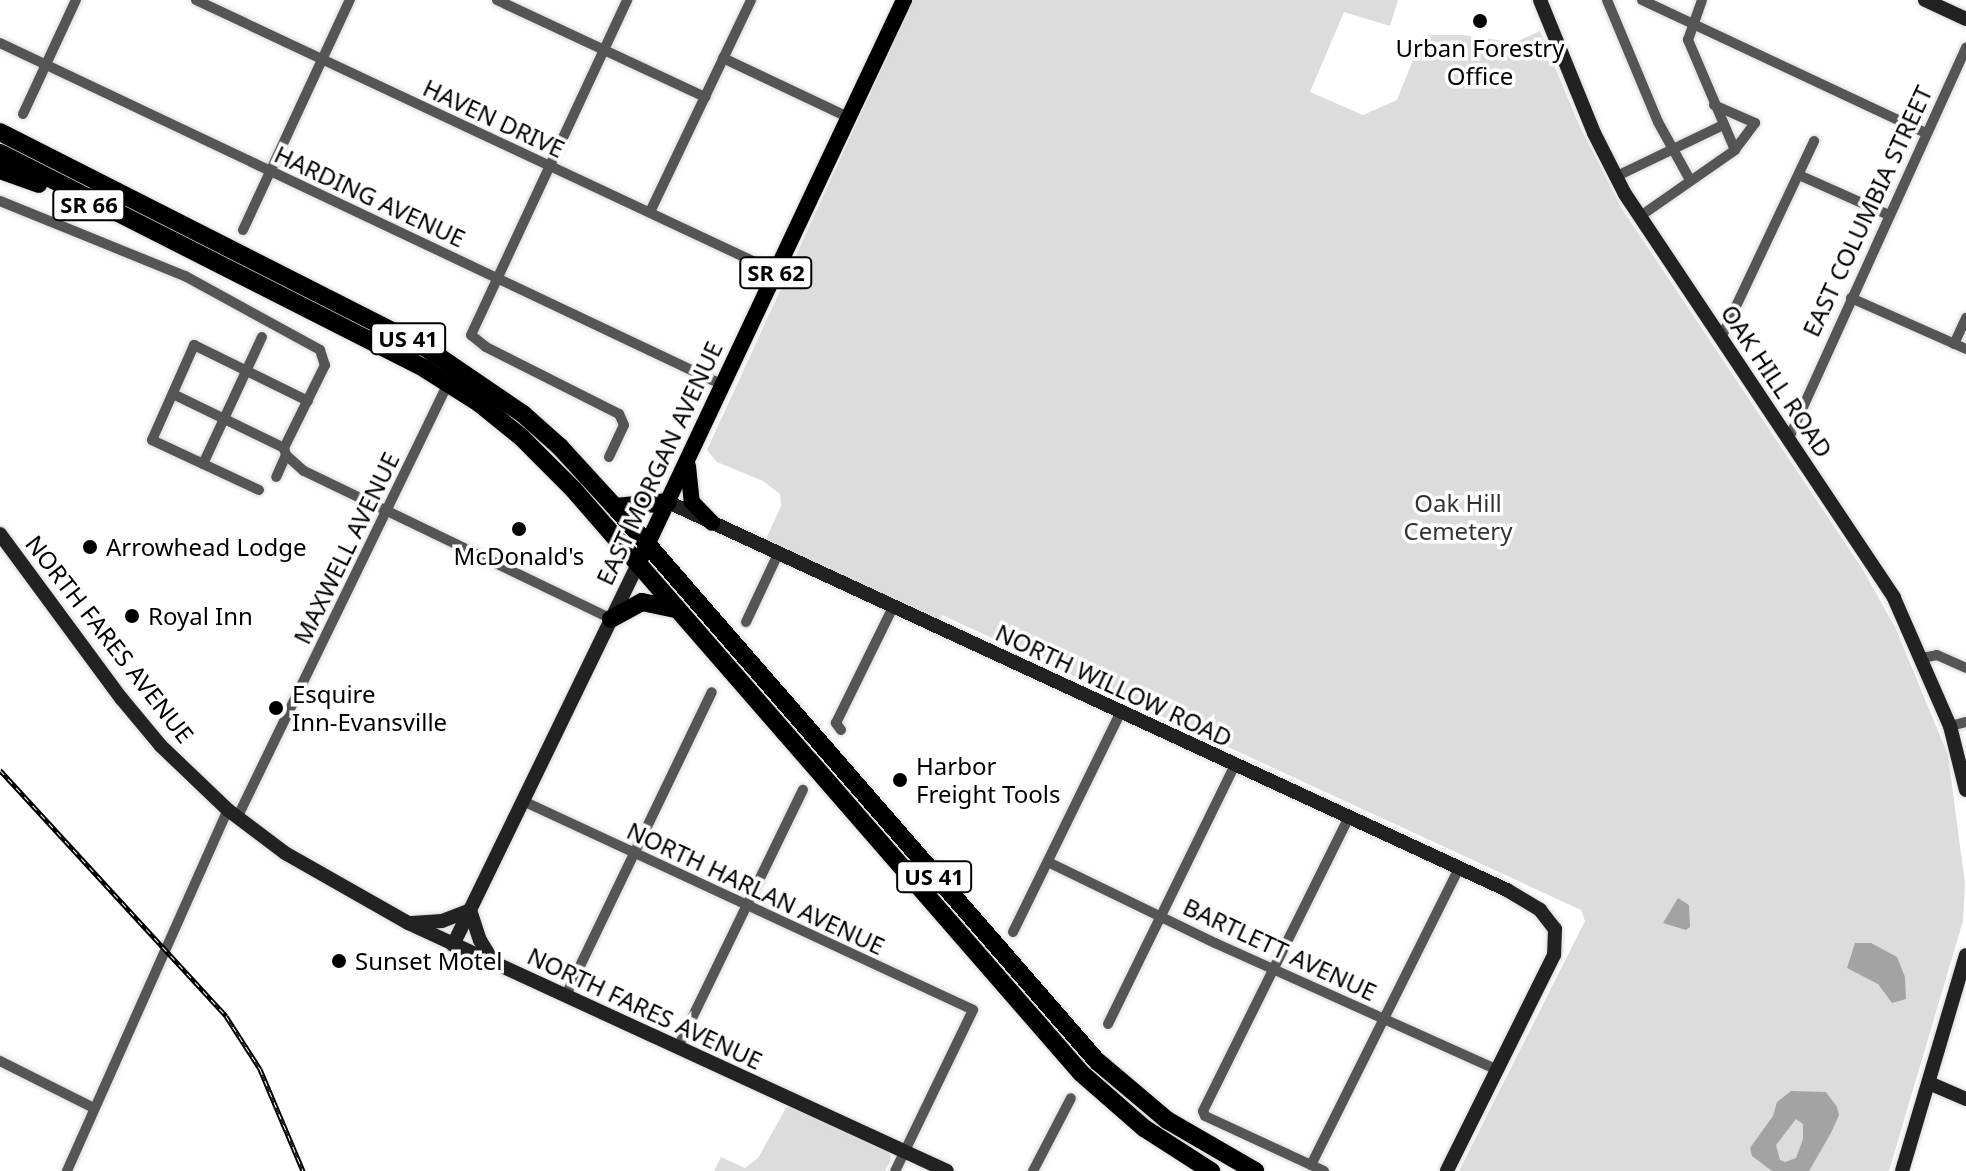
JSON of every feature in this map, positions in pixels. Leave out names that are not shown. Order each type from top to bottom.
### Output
[{"type":"highway","name":"US 41","points":[[0,132],[442,357],[523,414],[615,507],[1097,1061],[1167,1120],[1255,1171]]},
{"type":"highway","name":"US 41","points":[[0,153],[448,383],[538,452],[1081,1073],[1144,1128],[1211,1171]]},
{"type":"highway","name":"SR 66","points":[[0,170],[176,243]]},
{"type":"highway","points":[[615,507],[668,502]]},
{"type":"highway","points":[[611,619],[646,602],[678,610]]},
{"type":"main road","name":"EAST MORGAN AVENUE","points":[[638,564],[904,0]]},
{"type":"main road","points":[[688,460],[692,502],[712,523]]},
{"type":"street","points":[[23,114],[76,0]]},
{"type":"street","name":"HAVEN DRIVE","points":[[196,0],[212,4],[322,60],[776,272]]},
{"type":"street","points":[[243,230],[350,0]]},
{"type":"street","points":[[497,0],[705,97]]},
{"type":"street","points":[[609,457],[624,425],[619,414],[486,347],[471,335],[627,0]]},
{"type":"street","points":[[650,212],[751,0]]},
{"type":"street","name":"OAK HILL ROAD","points":[[1540,0],[1615,177],[1883,579],[1922,658],[1950,726],[1966,790]]},
{"type":"street","points":[[1607,0],[1671,150],[1690,180]]},
{"type":"street","points":[[1642,0],[1926,133]]},
{"type":"street","points":[[1702,0],[1691,24],[1688,40],[1735,150]]},
{"type":"street","points":[[1925,0],[1966,19]]},
{"type":"street","name":"HARDING AVENUE","points":[[0,43],[723,385]]},
{"type":"street","name":"EAST COLUMBIA STREET","points":[[1789,438],[1966,47]]},
{"type":"street","points":[[723,58],[848,117]]},
{"type":"street","points":[[1639,217],[1735,150],[1755,123],[1714,105]]},
{"type":"street","points":[[1615,177],[1723,125]]},
{"type":"street","points":[[1721,338],[1814,141]]},
{"type":"street","points":[[1799,175],[1889,215]]},
{"type":"street","points":[[0,201],[185,276],[313,345],[324,357],[325,365],[276,477]]},
{"type":"street","points":[[1851,298],[1966,349]]},
{"type":"street","points":[[1954,344],[1966,318]]},
{"type":"street","points":[[203,464],[262,337]]},
{"type":"street","points":[[259,490],[152,439],[194,345],[308,401]]},
{"type":"street","name":"MAXWELL AVENUE","points":[[67,1171],[232,814],[448,383]]},
{"type":"street","points":[[173,394],[225,418],[285,452],[304,471],[611,619]]},
{"type":"street","name":"NORTH WILLOW ROAD","points":[[668,502],[1459,868],[1540,910],[1555,929],[1556,948],[1497,1070]]},
{"type":"street","name":"NORTH FARES AVENUE","points":[[0,534],[141,723],[232,814],[328,881],[453,945],[947,1171]]},
{"type":"street","points":[[746,622],[778,554]]},
{"type":"street","name":"EAST MORGAN AVENUE","points":[[453,945],[638,564]]},
{"type":"street","points":[[838,726],[893,607]]},
{"type":"street","points":[[1922,658],[1937,655],[1966,668]]},
{"type":"street","points":[[566,995],[712,692]]},
{"type":"street","points":[[1013,932],[1121,712]]},
{"type":"street","points":[[1950,726],[1966,722]]},
{"type":"street","points":[[1108,1024],[1235,765]]},
{"type":"street","points":[[678,1047],[803,790]]},
{"type":"street","name":"NORTH HARLAN AVENUE","points":[[523,801],[973,1010],[905,1151]]},
{"type":"street","points":[[1324,1171],[1205,1116],[1206,1102],[1349,817]]},
{"type":"street","name":"BARTLETT AVENUE","points":[[1048,862],[1272,969],[1497,1070]]},
{"type":"street","points":[[1311,1165],[1459,868]]},
{"type":"street","points":[[408,923],[442,921],[470,910],[480,940],[495,963]]},
{"type":"street","points":[[1902,1171],[1966,955]]},
{"type":"street","points":[[0,1061],[94,1108]]},
{"type":"street","points":[[1447,1171],[1497,1070]]},
{"type":"street","points":[[1929,1083],[1966,1099]]},
{"type":"street","points":[[1033,1171],[1071,1098]]},
{"type":"street","points":[[895,1171],[905,1151]]},
{"type":"green space","name":"Oak Hill Cemetery","points":[[913,0],[1398,0],[1390,26],[1344,12],[1310,92],[1363,115],[1397,100],[1423,35],[1463,35],[1498,40],[1507,46],[1540,31],[1579,125],[1622,209],[1863,570],[1895,627],[1948,755],[1965,884],[1963,921],[1889,1171],[1459,1171],[1585,921],[1581,910],[942,615],[938,622],[765,541],[781,506],[780,494],[763,481],[717,462],[707,450]]},
{"type":"green space","points":[[792,1106],[890,1152],[891,1159],[885,1171],[714,1171],[721,1157],[745,1168],[758,1158],[786,1108]]},
{"type":"shaded area","points":[[1678,898],[1689,905],[1690,927],[1686,930],[1663,923]]},
{"type":"shaded area","points":[[1855,943],[1871,943],[1897,957],[1905,977],[1906,999],[1892,1003],[1878,984],[1847,968]]},
{"type":"shaded area","points":[[1791,1091],[1826,1092],[1837,1107],[1839,1115],[1809,1171],[1772,1171],[1752,1156],[1750,1148],[1773,1116],[1777,1102]],"holes":[[[1796,1119],[1803,1124],[1803,1139],[1796,1158],[1785,1162],[1780,1160],[1776,1145]]]},
{"type":"railway","points":[[0,770],[226,1016],[260,1069],[303,1171]]},
{"type":"place","name":"Urban Forestry Office","points":[[1480,21]]},
{"type":"place","name":"McDonald's","points":[[519,529]]},
{"type":"place","name":"Arrowhead Lodge","points":[[90,547]]},
{"type":"place","name":"Royal Inn","points":[[132,616]]},
{"type":"place","name":"Esquire Inn-Evansville","points":[[276,708]]},
{"type":"place","name":"Harbor Freight Tools","points":[[900,780]]},
{"type":"place","name":"Sunset Motel","points":[[339,961]]}]
